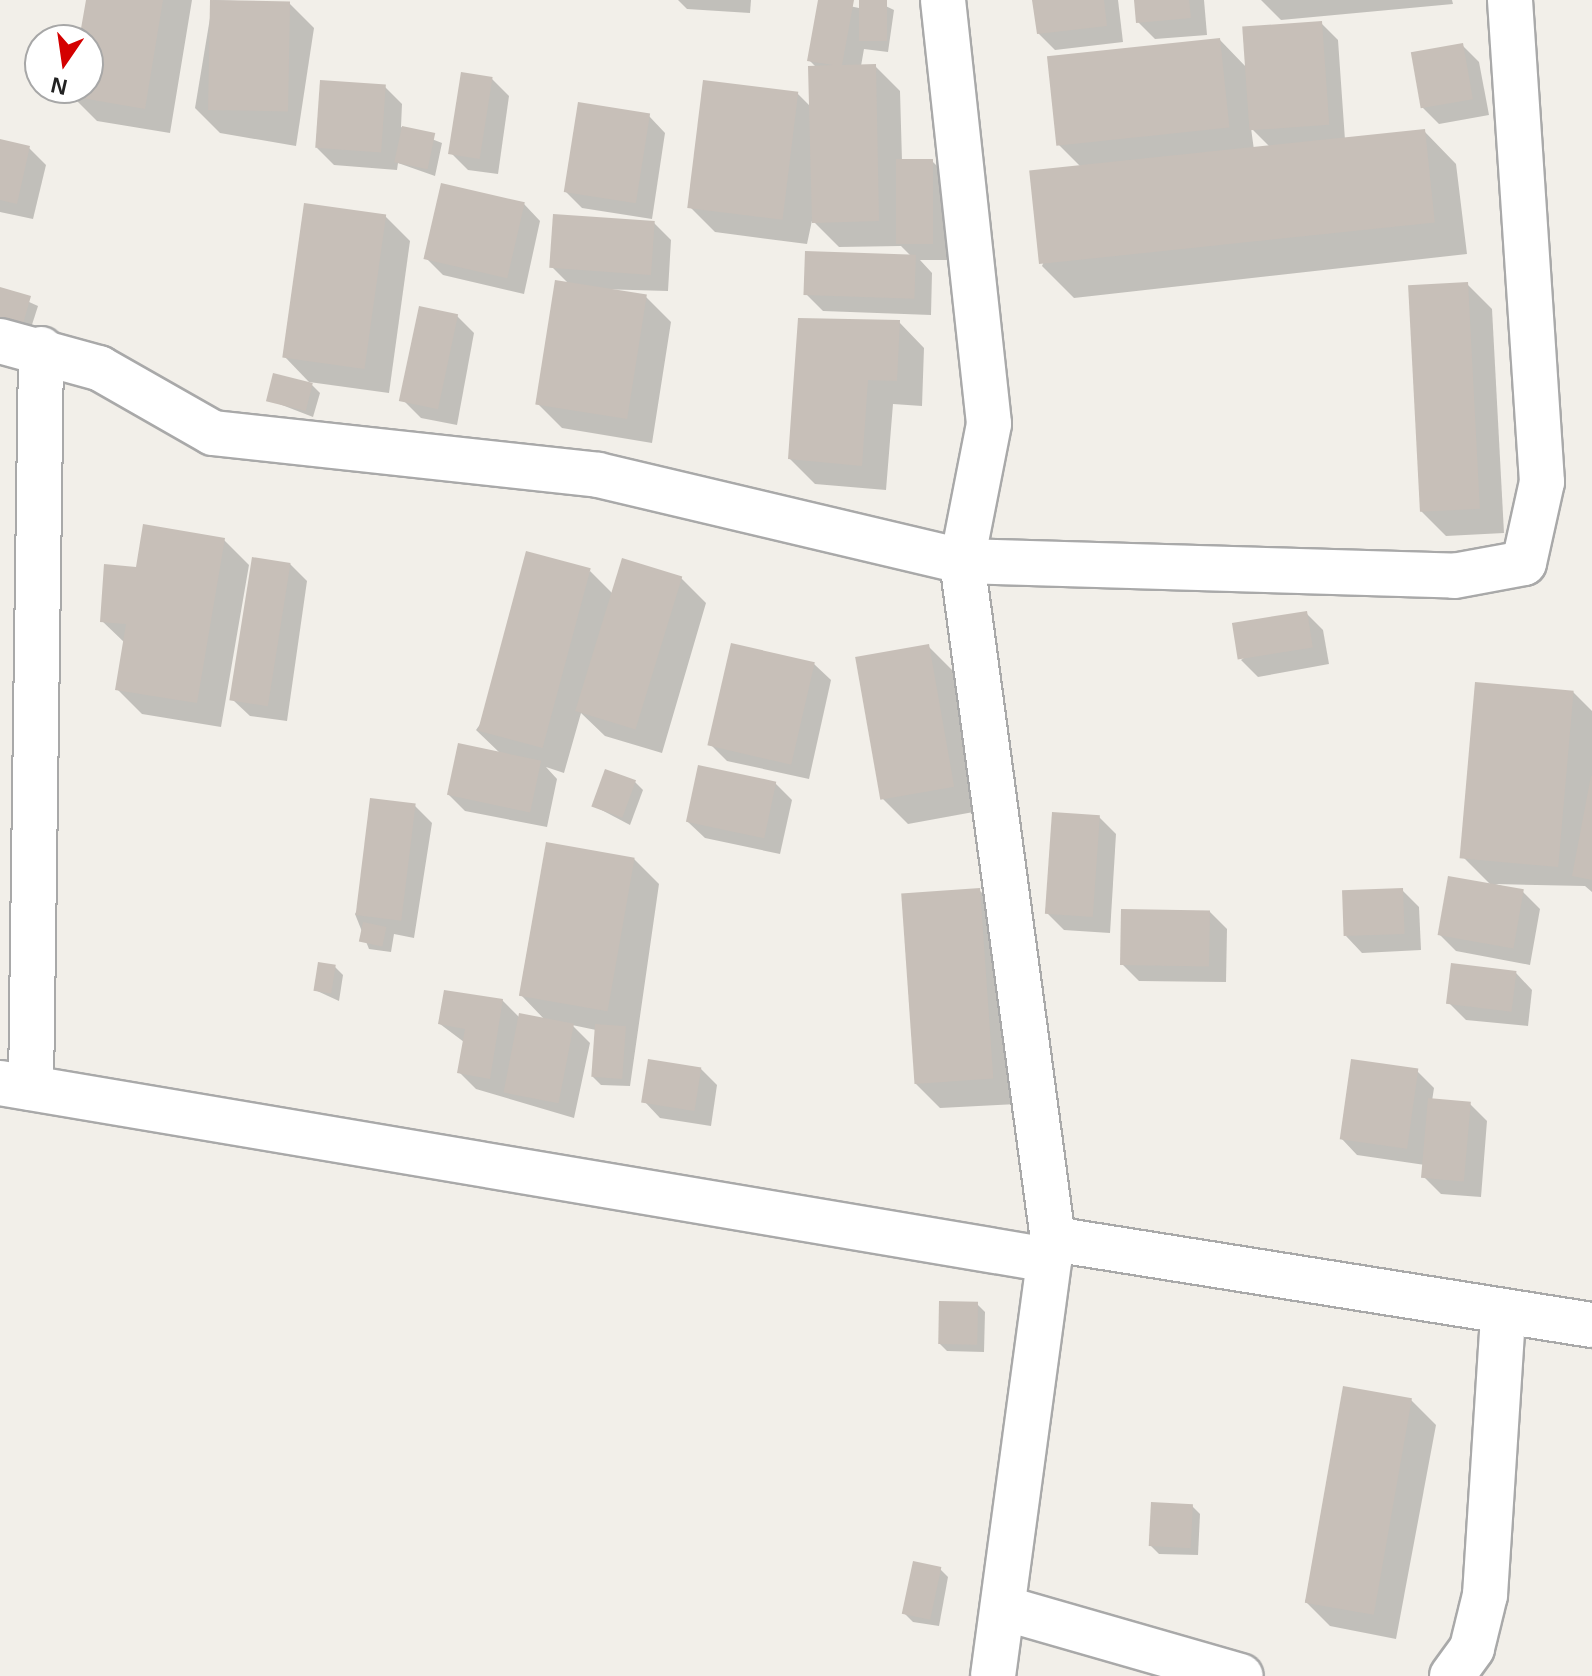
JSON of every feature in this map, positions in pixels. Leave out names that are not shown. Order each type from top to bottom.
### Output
[{"type":"street","points":[[914,0],[944,16],[989,424],[962,561],[1051,1249],[1007,1609],[993,1676]]},
{"type":"street","points":[[1510,0],[1542,482],[1524,563],[1454,576],[962,561],[598,475],[213,433],[99,368],[21,345],[15,1085],[1051,1249],[1592,1325]]},
{"type":"street","points":[[1452,1676],[1472,1648],[1485,1595],[1503,1314]]},
{"type":"street","points":[[1007,1609],[1241,1676]]},
{"type":"building","points":[[86,0],[163,0],[145,109],[104,102],[104,24],[82,24]]},
{"type":"building","points":[[210,0],[290,1],[288,111],[208,110]]},
{"type":"building","points":[[818,0],[854,0],[842,65],[876,64],[879,221],[812,223],[808,66],[833,65],[807,61]]},
{"type":"building","points":[[859,0],[887,0],[887,41],[859,41]]},
{"type":"building","points":[[1032,0],[1104,0],[1107,26],[1037,34]]},
{"type":"building","points":[[1134,0],[1189,0],[1191,18],[1136,23]]},
{"type":"building","points":[[1322,21],[1329,125],[1249,130],[1242,27]]},
{"type":"building","points":[[1220,38],[1229,128],[1056,146],[1047,56]]},
{"type":"building","points":[[1463,43],[1473,99],[1421,108],[1411,52]]},
{"type":"building","points":[[461,72],[493,77],[480,159],[448,154]]},
{"type":"building","points":[[320,80],[386,85],[381,152],[315,148]]},
{"type":"building","points":[[703,80],[798,92],[783,220],[687,208]]},
{"type":"building","points":[[578,102],[650,113],[636,203],[564,192]]},
{"type":"building","points":[[402,126],[435,133],[428,169],[394,162]]},
{"type":"building","points":[[1425,129],[1435,222],[1039,264],[1029,171]]},
{"type":"building","points":[[0,139],[30,146],[17,204],[0,200]]},
{"type":"building","points":[[896,159],[933,159],[933,244],[896,244]]},
{"type":"building","points":[[441,183],[525,202],[507,278],[423,259]]},
{"type":"building","points":[[304,203],[386,215],[364,369],[282,357]]},
{"type":"building","points":[[553,214],[655,221],[651,275],[549,268]]},
{"type":"building","points":[[805,251],[916,255],[914,299],[803,295]]},
{"type":"building","points":[[555,280],[647,295],[627,419],[535,404]]},
{"type":"building","points":[[1468,282],[1480,509],[1420,512],[1408,285]]},
{"type":"building","points":[[0,287],[31,296],[21,331],[0,325]]},
{"type":"building","points":[[419,306],[458,314],[438,409],[399,401]]},
{"type":"building","points":[[798,318],[900,320],[897,381],[868,380],[862,466],[788,459]]},
{"type":"building","points":[[273,373],[313,383],[306,411],[266,401]]},
{"type":"building","points":[[143,524],[225,538],[197,703],[115,690],[126,624],[100,622],[104,564],[136,567]]},
{"type":"building","points":[[526,551],[591,568],[543,748],[478,731]]},
{"type":"building","points":[[252,557],[291,563],[268,706],[229,700]]},
{"type":"building","points":[[622,558],[682,576],[635,729],[575,711]]},
{"type":"building","points":[[1307,611],[1313,648],[1238,659],[1232,623]]},
{"type":"building","points":[[731,643],[815,662],[791,765],[707,745]]},
{"type":"building","points":[[929,644],[954,787],[880,800],[855,657]]},
{"type":"building","points":[[1475,682],[1574,691],[1558,867],[1460,858]]},
{"type":"building","points":[[458,743],[541,761],[530,813],[447,795]]},
{"type":"building","points":[[698,765],[776,782],[764,838],[686,822]]},
{"type":"building","points":[[605,769],[636,780],[622,818],[591,807]]},
{"type":"building","points":[[1592,776],[1592,880],[1572,876]]},
{"type":"building","points":[[370,798],[416,804],[401,921],[356,915]]},
{"type":"building","points":[[1052,812],[1100,815],[1093,917],[1045,914]]},
{"type":"building","points":[[546,842],[635,858],[608,1011],[519,996]]},
{"type":"building","points":[[1448,876],[1524,889],[1513,948],[1438,935]]},
{"type":"building","points":[[980,888],[993,1079],[915,1084],[901,894]]},
{"type":"building","points":[[1403,888],[1405,934],[1344,936],[1342,890]]},
{"type":"building","points":[[1121,909],[1210,911],[1209,967],[1120,965]]},
{"type":"building","points":[[363,922],[386,927],[382,947],[359,942]]},
{"type":"building","points":[[318,962],[336,965],[331,993],[313,991]]},
{"type":"building","points":[[1451,963],[1517,971],[1512,1012],[1446,1004]]},
{"type":"building","points":[[444,990],[503,999],[490,1079],[457,1073],[465,1029],[438,1024]]},
{"type":"building","points":[[519,1013],[574,1024],[559,1103],[504,1093]]},
{"type":"building","points":[[595,1024],[626,1026],[622,1079],[591,1077]]},
{"type":"building","points":[[648,1059],[701,1067],[694,1111],[641,1102]]},
{"type":"building","points":[[1351,1059],[1418,1068],[1407,1149],[1340,1139]]},
{"type":"building","points":[[1428,1098],[1471,1102],[1464,1181],[1421,1178]]},
{"type":"building","points":[[939,1301],[978,1302],[977,1345],[938,1344]]},
{"type":"building","points":[[1343,1386],[1412,1398],[1374,1615],[1305,1603]]},
{"type":"building","points":[[1151,1502],[1193,1504],[1191,1548],[1149,1546]]},
{"type":"building","points":[[913,1561],[941,1567],[930,1620],[902,1614]]}]
